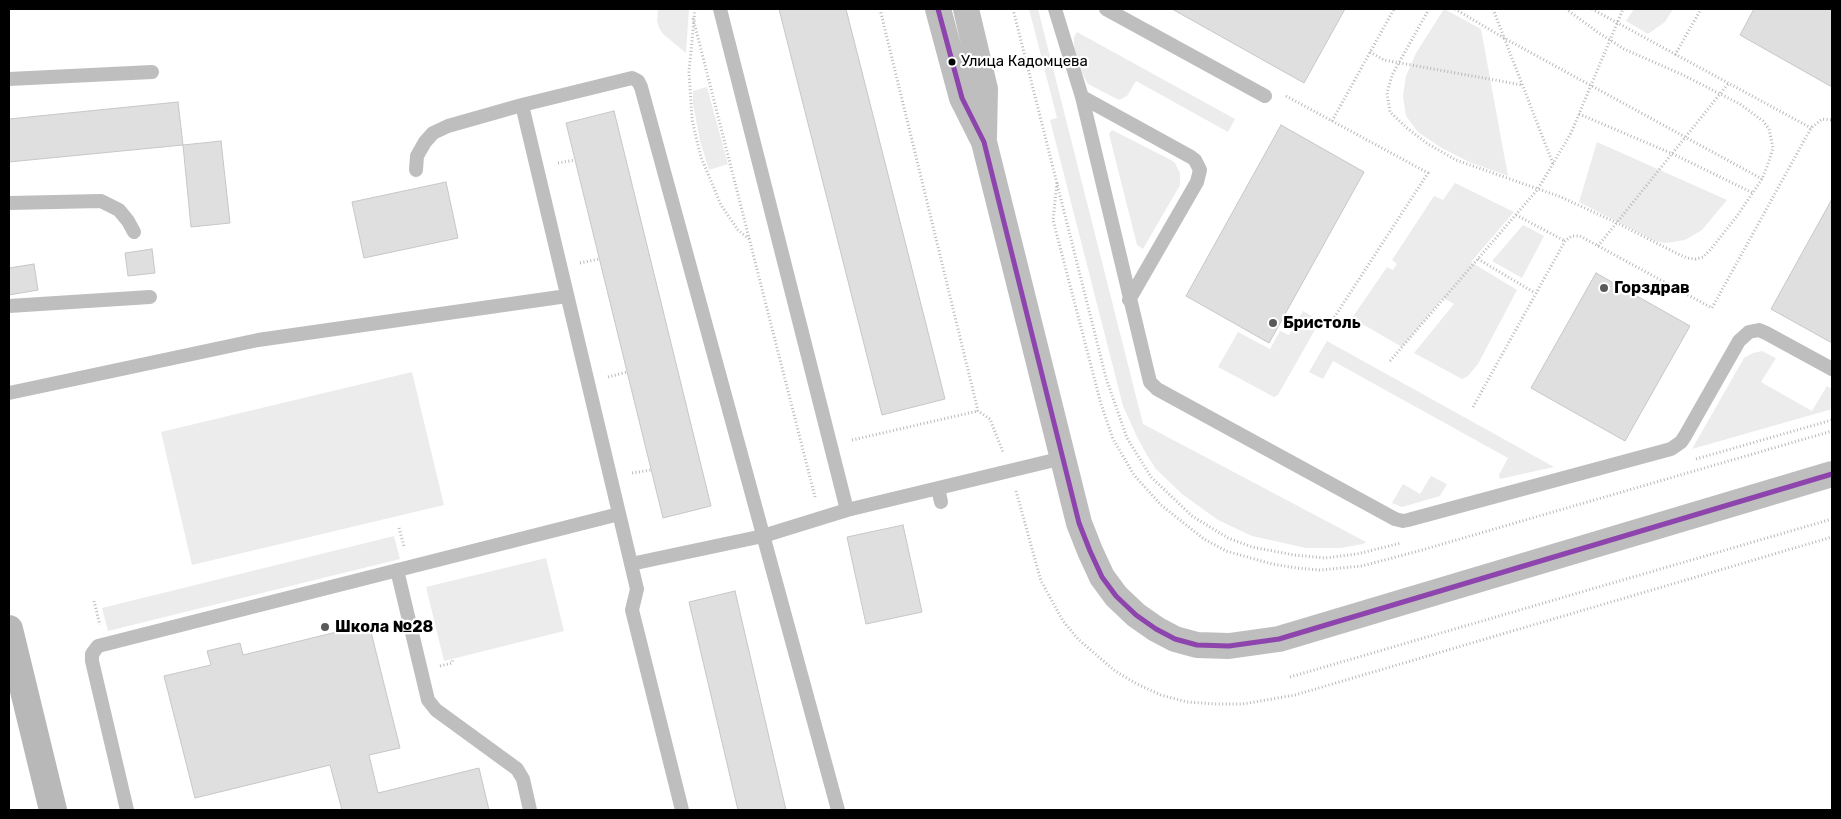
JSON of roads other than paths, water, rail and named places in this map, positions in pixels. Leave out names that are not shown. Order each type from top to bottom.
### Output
[{"type":"street","points":[[938,9],[962,98],[984,142],[1079,522],[1102,577],[1116,596],[1136,615],[1175,639],[1198,645],[1228,646],[1279,639],[1832,474]]},
{"type":"street","points":[[966,9],[984,89],[984,142]]},
{"type":"street","points":[[9,629],[52,810]]},
{"type":"lane","points":[[720,9],[847,510]]},
{"type":"lane","points":[[1054,9],[1082,97],[1148,378],[1157,389],[1395,519],[1403,521],[1671,449],[1681,442],[1739,341],[1749,332],[1759,330],[1766,332],[1832,369]]},
{"type":"lane","points":[[1106,9],[1265,96]]},
{"type":"lane","points":[[9,79],[152,72]]},
{"type":"lane","points":[[416,170],[417,156],[425,142],[433,133],[448,126],[522,105],[627,79],[632,78],[638,81],[838,810]]},
{"type":"lane","points":[[1082,97],[1191,157],[1195,160],[1200,170],[1197,182],[1129,300]]},
{"type":"lane","points":[[522,105],[637,589],[632,610],[682,810]]},
{"type":"lane","points":[[9,203],[102,201],[119,210],[134,232]]},
{"type":"lane","points":[[9,394],[258,340],[567,296]]},
{"type":"lane","points":[[9,306],[150,297]]},
{"type":"lane","points":[[631,564],[763,536],[847,510],[1063,458]]},
{"type":"lane","points":[[938,488],[941,502]]},
{"type":"lane","points":[[127,810],[92,661],[92,654],[98,646],[619,514]]},
{"type":"lane","points":[[397,570],[428,700],[436,710],[517,769],[523,779],[530,810]]},
{"type":"place","name":"Улица Кадомцева","points":[[952,62]]},
{"type":"place","name":"Горздрав","points":[[1604,288]]},
{"type":"place","name":"Бристоль","points":[[1273,323]]},
{"type":"place","name":"Школа №28","points":[[325,627]]}]
